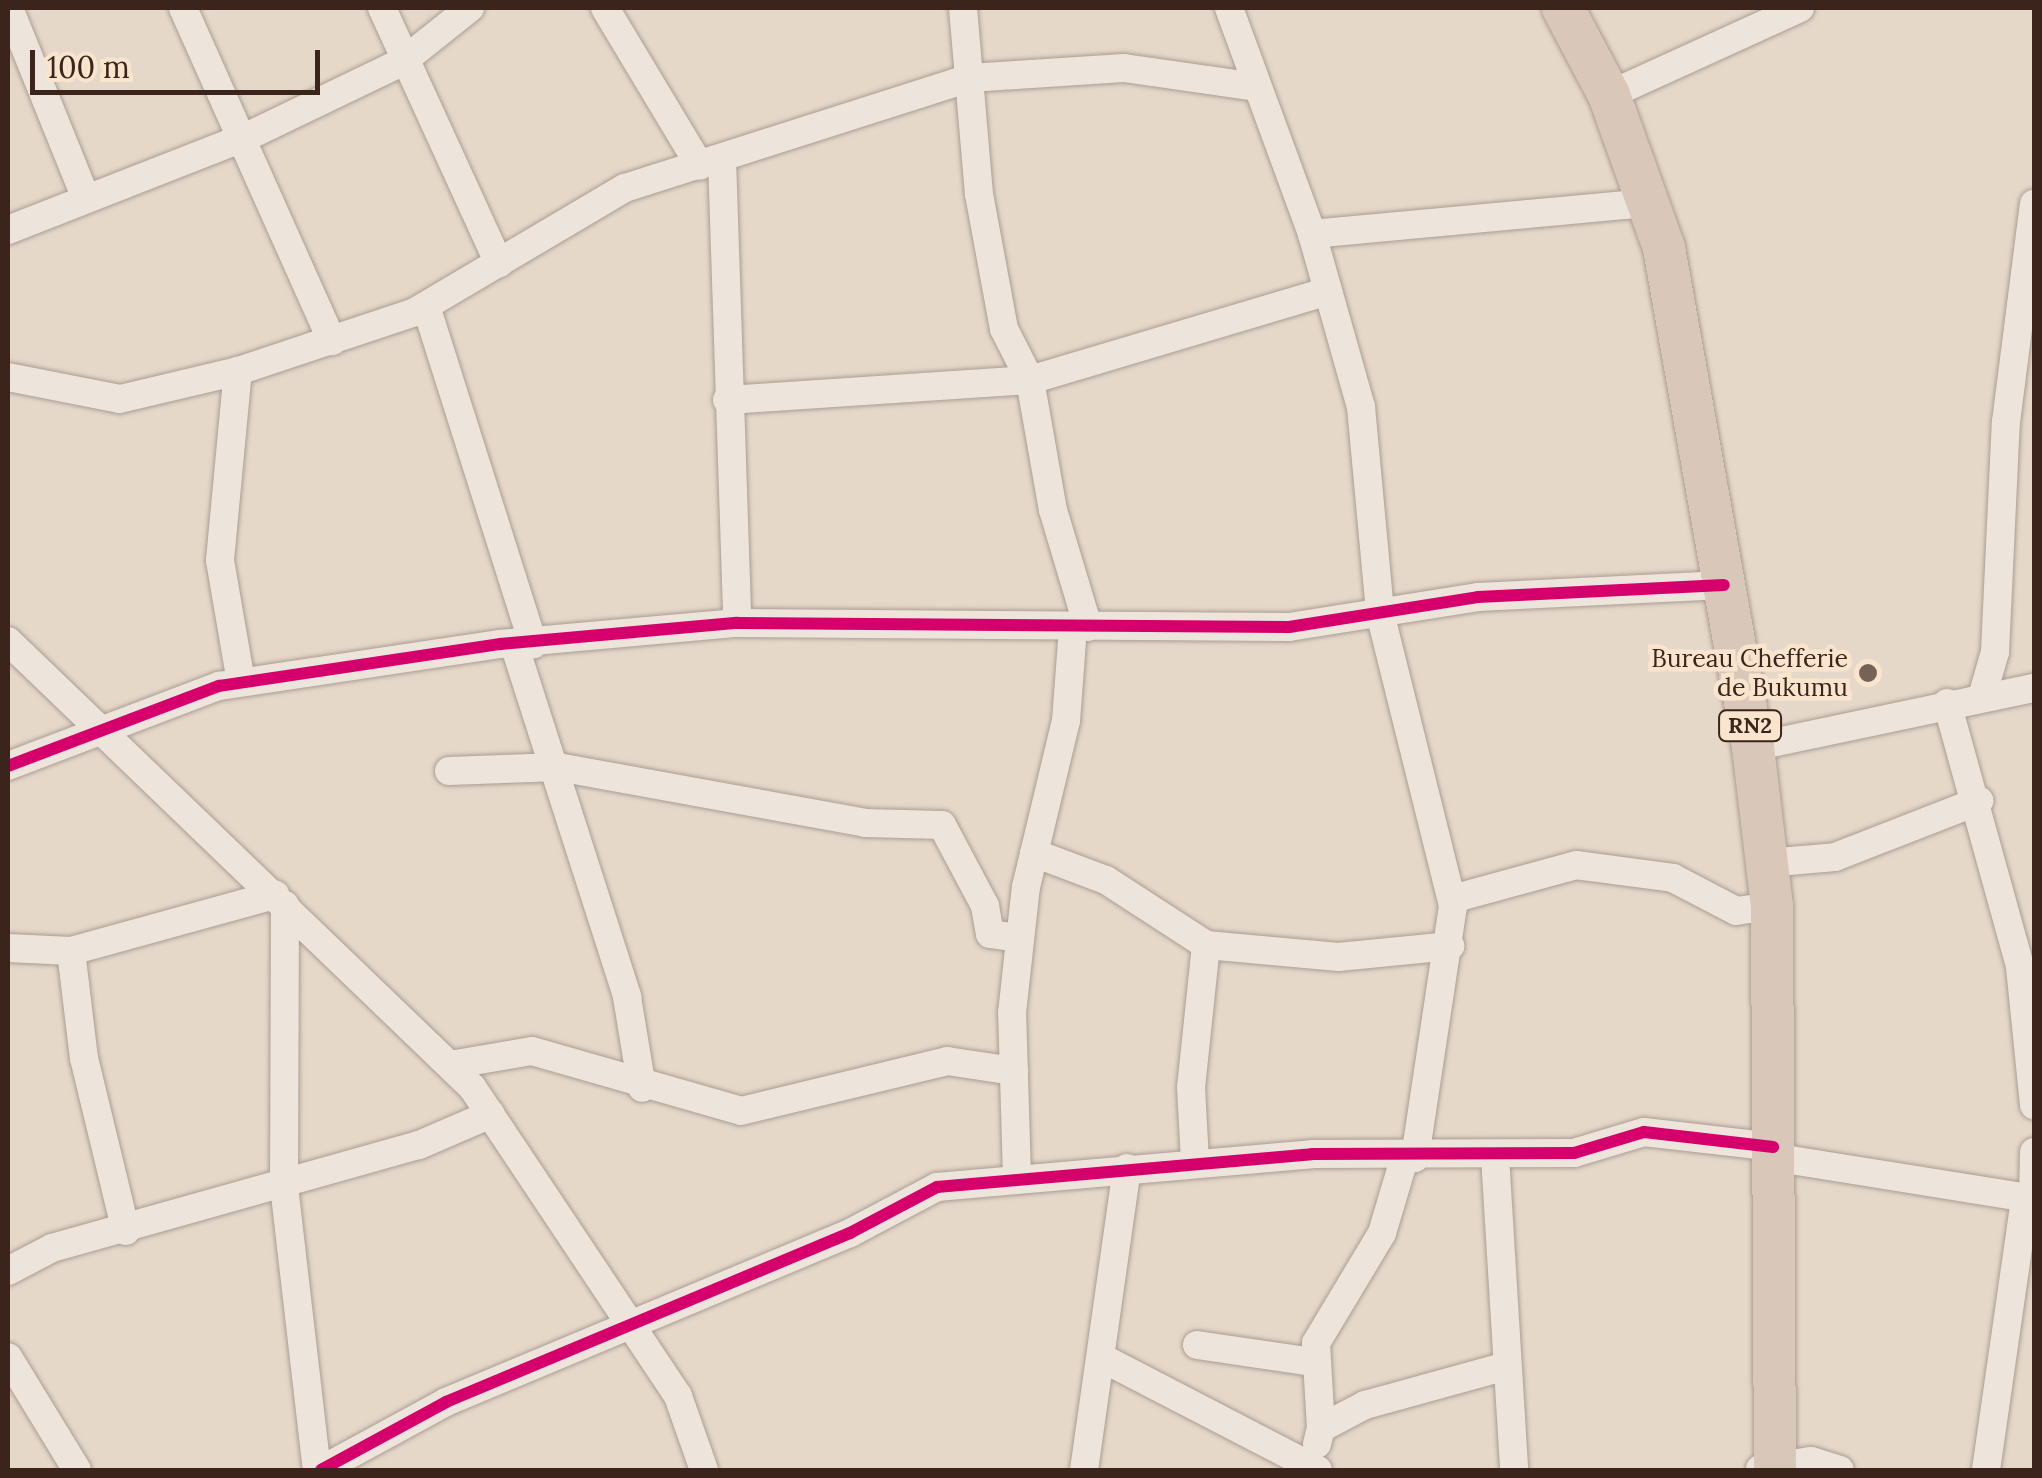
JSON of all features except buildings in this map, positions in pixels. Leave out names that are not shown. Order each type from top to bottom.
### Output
[{"type":"highway","name":"RN2","points":[[1563,8],[1609,94],[1648,203],[1753,747],[1772,906],[1769,1467]]},
{"type":"street","points":[[9,8],[86,199]]},
{"type":"street","points":[[183,8],[248,136],[332,341]]},
{"type":"street","points":[[382,8],[402,62],[499,264]]},
{"type":"street","points":[[8,230],[248,136],[402,62],[470,8]]},
{"type":"street","points":[[604,8],[712,163],[737,623]]},
{"type":"street","points":[[962,8],[1004,329],[1030,380],[1052,510],[1081,627],[1066,721],[1034,853],[1020,938],[1014,1071],[1017,1177]]},
{"type":"street","points":[[1104,1359],[1315,1469],[1321,1428],[1314,1362],[1382,1233],[1409,1159],[1450,946],[1452,900],[1380,613],[1361,407],[1312,234],[1229,8]]},
{"type":"street","points":[[1609,94],[1800,8]]},
{"type":"street","points":[[8,377],[120,399],[238,371],[426,306],[625,188],[969,78],[1124,68],[1258,87]]},
{"type":"street","points":[[1312,234],[1648,203]]},
{"type":"street","points":[[1982,697],[1995,652],[2006,422],[2034,204]]},
{"type":"street","points":[[727,400],[1030,380],[1328,292]]},
{"type":"street","points":[[426,306],[627,997],[642,1088]]},
{"type":"street","points":[[238,371],[220,560],[241,682]]},
{"type":"street","points":[[8,766],[241,682],[524,644],[737,623],[1288,627],[1478,598],[1724,585]]},
{"type":"street","points":[[8,641],[98,732],[280,900],[450,1065],[491,1114],[678,1396],[704,1470]]},
{"type":"street","points":[[1753,747],[1947,702],[2034,688]]},
{"type":"street","points":[[1947,702],[1980,801],[2020,968],[2034,1106]]},
{"type":"street","points":[[449,771],[558,768],[865,823],[942,825],[985,906],[990,934],[1020,938]]},
{"type":"street","points":[[1767,863],[1835,857],[1980,801]]},
{"type":"street","points":[[1034,853],[1106,880],[1206,946],[1338,958],[1450,946]]},
{"type":"street","points":[[1452,900],[1576,866],[1673,878],[1736,911],[1772,906]]},
{"type":"street","points":[[8,948],[71,951],[280,900]]},
{"type":"street","points":[[280,900],[284,1186],[319,1470],[628,1321],[850,1234],[937,1188],[1195,1162],[1574,1153],[1644,1132],[2031,1199]]},
{"type":"street","points":[[1195,1162],[1191,1087],[1206,946]]},
{"type":"street","points":[[71,951],[84,1058],[126,1232]]},
{"type":"street","points":[[450,1065],[532,1050],[642,1088],[760,1112],[947,1061],[1014,1071]]},
{"type":"street","points":[[8,1270],[52,1248],[126,1232],[284,1186],[491,1114]]},
{"type":"street","points":[[1986,1470],[2031,1199],[2034,1152]]},
{"type":"street","points":[[1495,1156],[1514,1470]]},
{"type":"street","points":[[1084,1470],[1104,1359],[1127,1168]]},
{"type":"street","points":[[1197,1345],[1314,1362]]},
{"type":"street","points":[[8,1357],[76,1470]]},
{"type":"street","points":[[1321,1428],[1365,1404],[1507,1366]]},
{"type":"street","points":[[1769,1467],[1840,1470]]},
{"type":"cycle path","points":[[8,766],[219,686],[500,644],[737,623],[1289,627],[1478,597],[1724,585]]},
{"type":"cycle path","points":[[321,1470],[446,1402],[850,1233],[937,1187],[1312,1154],[1574,1153],[1644,1132],[1773,1147]]},
{"type":"place","name":"Bureau Chefferie de Bukumu","points":[[1868,673]]}]
